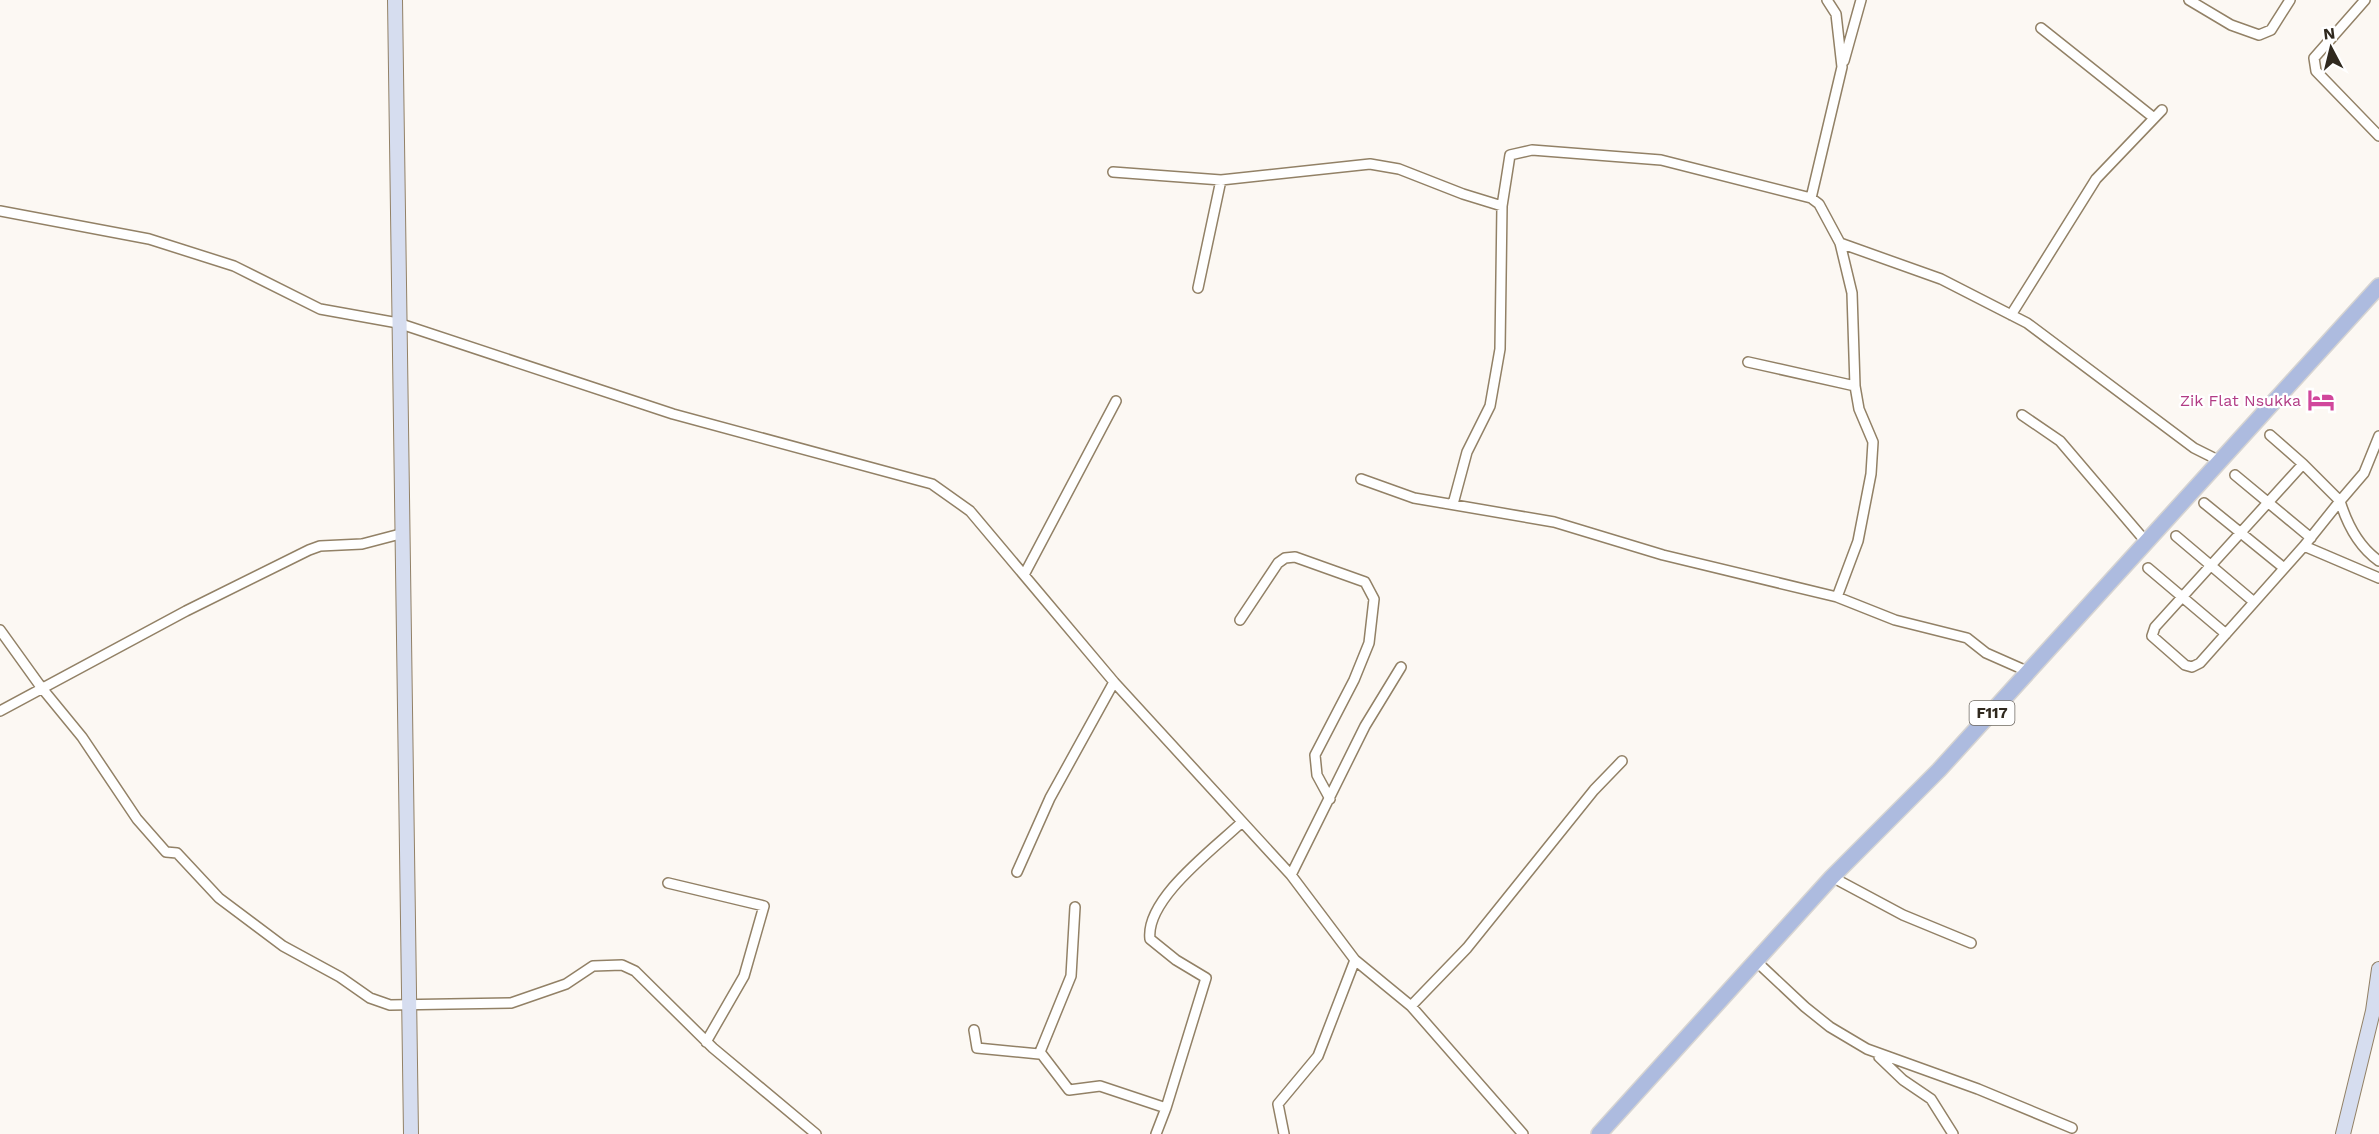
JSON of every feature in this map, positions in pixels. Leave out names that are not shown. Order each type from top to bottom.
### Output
[{"type":"main road","points":[[395,0],[411,1134]]},
{"type":"main road","name":"F117","points":[[1599,1134],[1832,877],[1939,770],[2222,462],[2379,286]]},
{"type":"main road","points":[[2343,1134],[2373,1011],[2379,969]]},
{"type":"street","points":[[1827,0],[1836,14],[1842,67]]},
{"type":"street","points":[[1811,198],[1842,67],[1861,0]]},
{"type":"street","points":[[2188,0],[2231,25],[2259,35],[2271,30],[2290,0]]},
{"type":"street","points":[[2365,0],[2314,58],[2316,71],[2379,136]]},
{"type":"street","points":[[2040,28],[2154,118]]},
{"type":"street","points":[[2012,315],[2096,179],[2162,110]]},
{"type":"street","points":[[1453,504],[1467,452],[1490,406],[1500,349],[1502,206],[1510,155],[1532,150],[1661,160],[1811,198],[1819,204],[1840,243],[1852,292],[1855,386],[1859,409],[1873,442],[1871,474],[1858,542],[1837,597]]},
{"type":"street","points":[[1113,172],[1221,180],[1370,164],[1399,169],[1463,194],[1502,206]]},
{"type":"street","points":[[1198,288],[1221,180]]},
{"type":"street","points":[[0,211],[149,239],[234,266],[279,286],[296,299],[320,309],[398,323],[674,414],[932,484],[970,511],[1114,682],[1291,875],[1355,960],[1411,1006],[1523,1134]]},
{"type":"street","points":[[1840,243],[1941,279],[2027,323],[2108,386],[2194,448],[2222,462]]},
{"type":"street","points":[[1748,362],[1855,386]]},
{"type":"street","points":[[1024,575],[1116,401]]},
{"type":"street","points":[[2022,415],[2060,441],[2147,543]]},
{"type":"street","points":[[2270,435],[2340,501],[2346,519],[2359,541],[2379,561]]},
{"type":"street","points":[[2303,464],[2152,632],[2152,636],[2185,665],[2192,667],[2200,663],[2311,538],[2364,473],[2379,436]]},
{"type":"street","points":[[2235,475],[2311,538]]},
{"type":"street","points":[[1361,479],[1414,498],[1554,522],[1664,555],[1837,597],[1895,620],[1967,638],[1986,653],[2029,672]]},
{"type":"street","points":[[2204,503],[2284,568]]},
{"type":"street","points":[[0,711],[41,687],[309,550],[320,546],[362,544],[404,533]]},
{"type":"street","points":[[2176,536],[2254,602]]},
{"type":"street","points":[[2304,546],[2379,578]]},
{"type":"street","points":[[1240,620],[1278,563],[1285,558],[1295,557],[1365,582],[1370,587],[1374,599],[1369,643],[1354,680],[1315,755],[1317,775],[1330,799]]},
{"type":"street","points":[[2148,568],[2226,634]]},
{"type":"street","points":[[0,630],[41,687],[82,737],[137,819],[166,852],[177,853],[219,898],[283,946],[340,977],[370,998],[390,1005],[511,1003],[566,984],[593,966],[622,965],[635,971],[706,1042],[816,1134]]},
{"type":"street","points":[[1291,875],[1365,726],[1401,667]]},
{"type":"street","points":[[1017,872],[1050,798],[1114,682]]},
{"type":"street","points":[[1411,1006],[1467,948],[1579,807],[1622,761]]},
{"type":"street","points":[[1156,1134],[1206,978],[1176,960],[1150,939],[1148,927],[1164,896],[1242,822]]},
{"type":"street","points":[[1832,877],[1903,915],[1971,943]]},
{"type":"street","points":[[669,883],[764,906],[744,976],[706,1042]]},
{"type":"street","points":[[1040,1052],[1071,976],[1075,908]]},
{"type":"street","points":[[1284,1134],[1278,1104],[1296,1086],[1318,1056],[1355,960]]},
{"type":"street","points":[[1757,962],[1830,1027],[1875,1053],[1978,1089],[2072,1128]]},
{"type":"street","points":[[974,1030],[977,1048],[1040,1052],[1069,1090],[1100,1086],[1166,1108]]},
{"type":"street","points":[[1875,1053],[1902,1080],[1931,1099],[1953,1134]]},
{"type":"place","name":"Zik Flat Nsukka","points":[[2321,400]]}]
